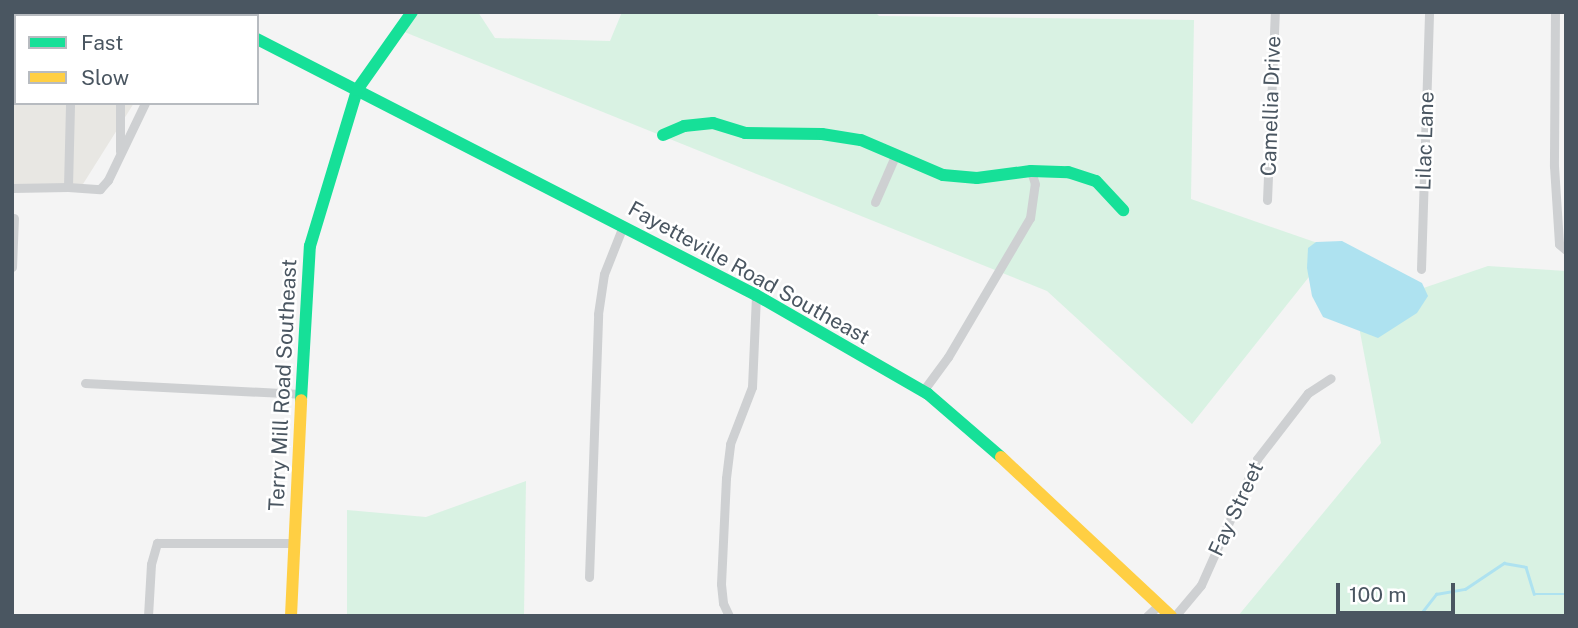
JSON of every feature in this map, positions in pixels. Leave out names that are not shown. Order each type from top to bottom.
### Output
[{"type":"street","name":"Terry Mill Road Southeast","points":[[291,616],[300,394],[310,246],[357,90],[412,12]]},
{"type":"street","name":"Camellia Drive","points":[[1267,200],[1275,12]]},
{"type":"street","name":"Lilac Lane","points":[[1421,269],[1429,12]]},
{"type":"street","points":[[1555,12],[1554,166],[1559,244],[1566,250]]},
{"type":"street","name":"Fayetteville Road Southeast","points":[[259,41],[755,295],[923,391],[1016,469],[1173,616]]},
{"type":"street","points":[[68,187],[70,105]]},
{"type":"street","points":[[120,105],[120,156]]},
{"type":"street","points":[[12,188],[100,189],[108,180],[144,105]]},
{"type":"street","points":[[663,135],[684,126],[713,123],[745,133],[822,134],[861,140],[943,175],[977,178],[1031,171],[1068,172],[1096,181],[1123,209]]},
{"type":"street","points":[[875,202],[896,155]]},
{"type":"street","points":[[923,391],[948,357],[1030,218],[1035,184],[1031,171]]},
{"type":"street","points":[[12,267],[14,218]]},
{"type":"street","points":[[589,577],[597,314],[604,274],[623,226]]},
{"type":"street","points":[[729,616],[723,603],[721,584],[726,478],[730,444],[752,387],[755,295]]},
{"type":"street","name":"Fay Street","points":[[1173,616],[1201,585],[1257,458],[1308,393],[1331,378]]},
{"type":"street","points":[[85,383],[300,394]]},
{"type":"street","points":[[148,616],[151,564],[157,543],[294,543]]},
{"type":"street","points":[[1147,616],[1159,605]]},
{"type":"shaded area","points":[[12,12],[190,12],[14,14],[14,105],[133,105],[78,192],[12,191]]},
{"type":"green space","points":[[412,12],[478,12],[495,38],[610,41],[622,12],[875,12],[879,16],[1194,20],[1191,199],[1332,248],[1192,424],[1047,291],[397,29]]},
{"type":"green space","points":[[1488,266],[1566,271],[1566,616],[1238,616],[1381,443],[1356,311]]},
{"type":"green space","points":[[526,481],[524,616],[347,616],[347,510],[426,517]]},
{"type":"water","points":[[1342,241],[1422,283],[1428,296],[1417,313],[1378,338],[1323,317],[1312,296],[1307,268],[1308,248],[1316,242]]},
{"type":"waterway","points":[[1419,616],[1436,594],[1465,589],[1504,563],[1526,567],[1534,594],[1566,594]]},
{"type":"traffic: fast","points":[[204,12],[208,14]]},
{"type":"traffic: fast","points":[[301,400],[310,246],[357,90],[412,12]]},
{"type":"traffic: fast","points":[[259,40],[756,295],[928,394],[1001,457]]},
{"type":"traffic: fast","points":[[663,135],[684,126],[713,123],[745,133],[822,134],[861,140],[943,175],[977,178],[1031,171],[1068,172],[1096,181],[1123,210]]},
{"type":"traffic: slow","points":[[291,616],[301,400]]},
{"type":"traffic: slow","points":[[1001,457],[1171,616]]}]
